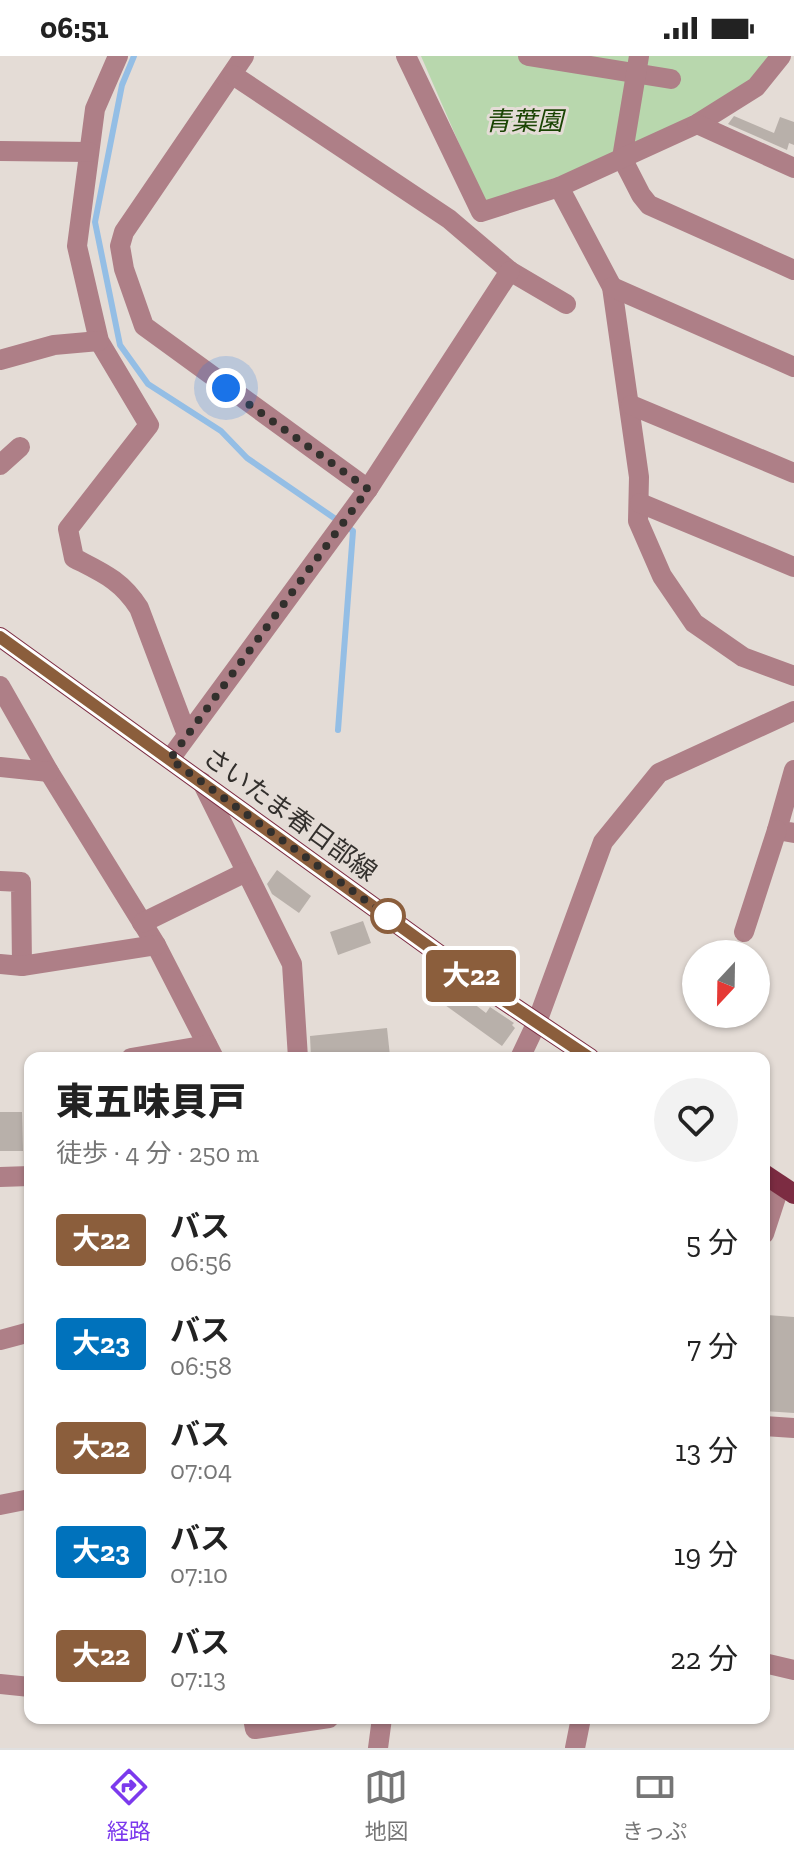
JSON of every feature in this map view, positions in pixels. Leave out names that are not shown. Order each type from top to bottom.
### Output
[{"type":"main road","name":"さいたま春日部線","points":[[0,637],[581,1052]]},
{"type":"street","points":[[118,56],[95,109],[77,246],[99,341],[149,425],[68,529],[74,558],[112,577],[127,590],[139,608],[187,735]]},
{"type":"street","points":[[244,56],[124,232],[120,246],[124,269],[144,326],[368,489]]},
{"type":"street","points":[[406,56],[481,212],[559,187],[697,124],[756,87],[781,56]]},
{"type":"street","points":[[528,56],[638,65],[671,79]]},
{"type":"street","points":[[638,65],[622,158],[641,195],[649,205],[794,270]]},
{"type":"street","points":[[233,75],[449,219],[510,271],[566,304]]},
{"type":"street","points":[[697,124],[794,168]]},
{"type":"street","points":[[0,151],[89,152]]},
{"type":"street","points":[[559,187],[612,287],[631,405],[640,503],[638,521],[662,576],[694,623],[743,657],[794,676]]},
{"type":"street","points":[[170,759],[368,489],[510,271]]},
{"type":"street","points":[[612,287],[794,367]]},
{"type":"street","points":[[0,360],[54,345],[99,341]]},
{"type":"street","points":[[631,405],[794,473]]},
{"type":"street","points":[[0,465],[20,447]]},
{"type":"street","points":[[640,503],[794,567]]},
{"type":"street","points":[[0,686],[156,945],[210,1051]]},
{"type":"street","points":[[523,1052],[537,1022],[603,842],[659,773],[794,711]]},
{"type":"street","points":[[0,767],[49,772]]},
{"type":"street","points":[[744,932],[786,831],[794,770]]},
{"type":"street","points":[[202,782],[292,964],[298,1052]]},
{"type":"street","points":[[142,923],[246,872]]},
{"type":"street","points":[[0,881],[21,882],[22,966]]},
{"type":"street","points":[[0,964],[22,966],[156,945]]},
{"type":"street","points":[[0,1177],[24,1176]]},
{"type":"street","points":[[770,1214],[779,1184]]},
{"type":"street","points":[[0,1340],[24,1334]]},
{"type":"street","points":[[770,1426],[794,1428]]},
{"type":"street","points":[[0,1505],[24,1500]]},
{"type":"street","points":[[770,1664],[794,1670]]},
{"type":"street","points":[[0,1684],[24,1686]]},
{"type":"street","points":[[254,1724],[255,1729],[289,1724]]},
{"type":"street","points":[[378,1748],[381,1724]]},
{"type":"street","points":[[575,1748],[580,1724]]},
{"type":"green space","name":"青葉園","points":[[421,56],[775,56],[752,80],[641,147],[485,203]]},
{"type":"building","points":[[734,116],[774,133],[780,117],[794,122],[794,145],[789,143],[787,150],[728,124]]},
{"type":"building","points":[[277,870],[311,896],[299,913],[272,894],[267,884]]},
{"type":"building","points":[[363,921],[371,943],[338,955],[330,932]]},
{"type":"building","points":[[456,990],[486,1013],[490,1007],[514,1023],[515,1028],[502,1046],[445,1005]]},
{"type":"building","points":[[387,1028],[390,1052],[311,1052],[310,1036]]},
{"type":"building","points":[[0,1112],[22,1112],[23,1151],[0,1151]]},
{"type":"building","points":[[770,1315],[794,1317],[794,1413],[770,1411]]},
{"type":"waterway","points":[[134,56],[122,85],[95,222],[120,345],[148,384],[221,431],[247,458],[353,531],[338,730]]},
{"type":"bus line","name":"大22","points":[[0,637],[490,991],[581,1052]]},
{"type":"route","points":[[226,388],[368,489],[170,759],[394,921],[388,916]]}]
